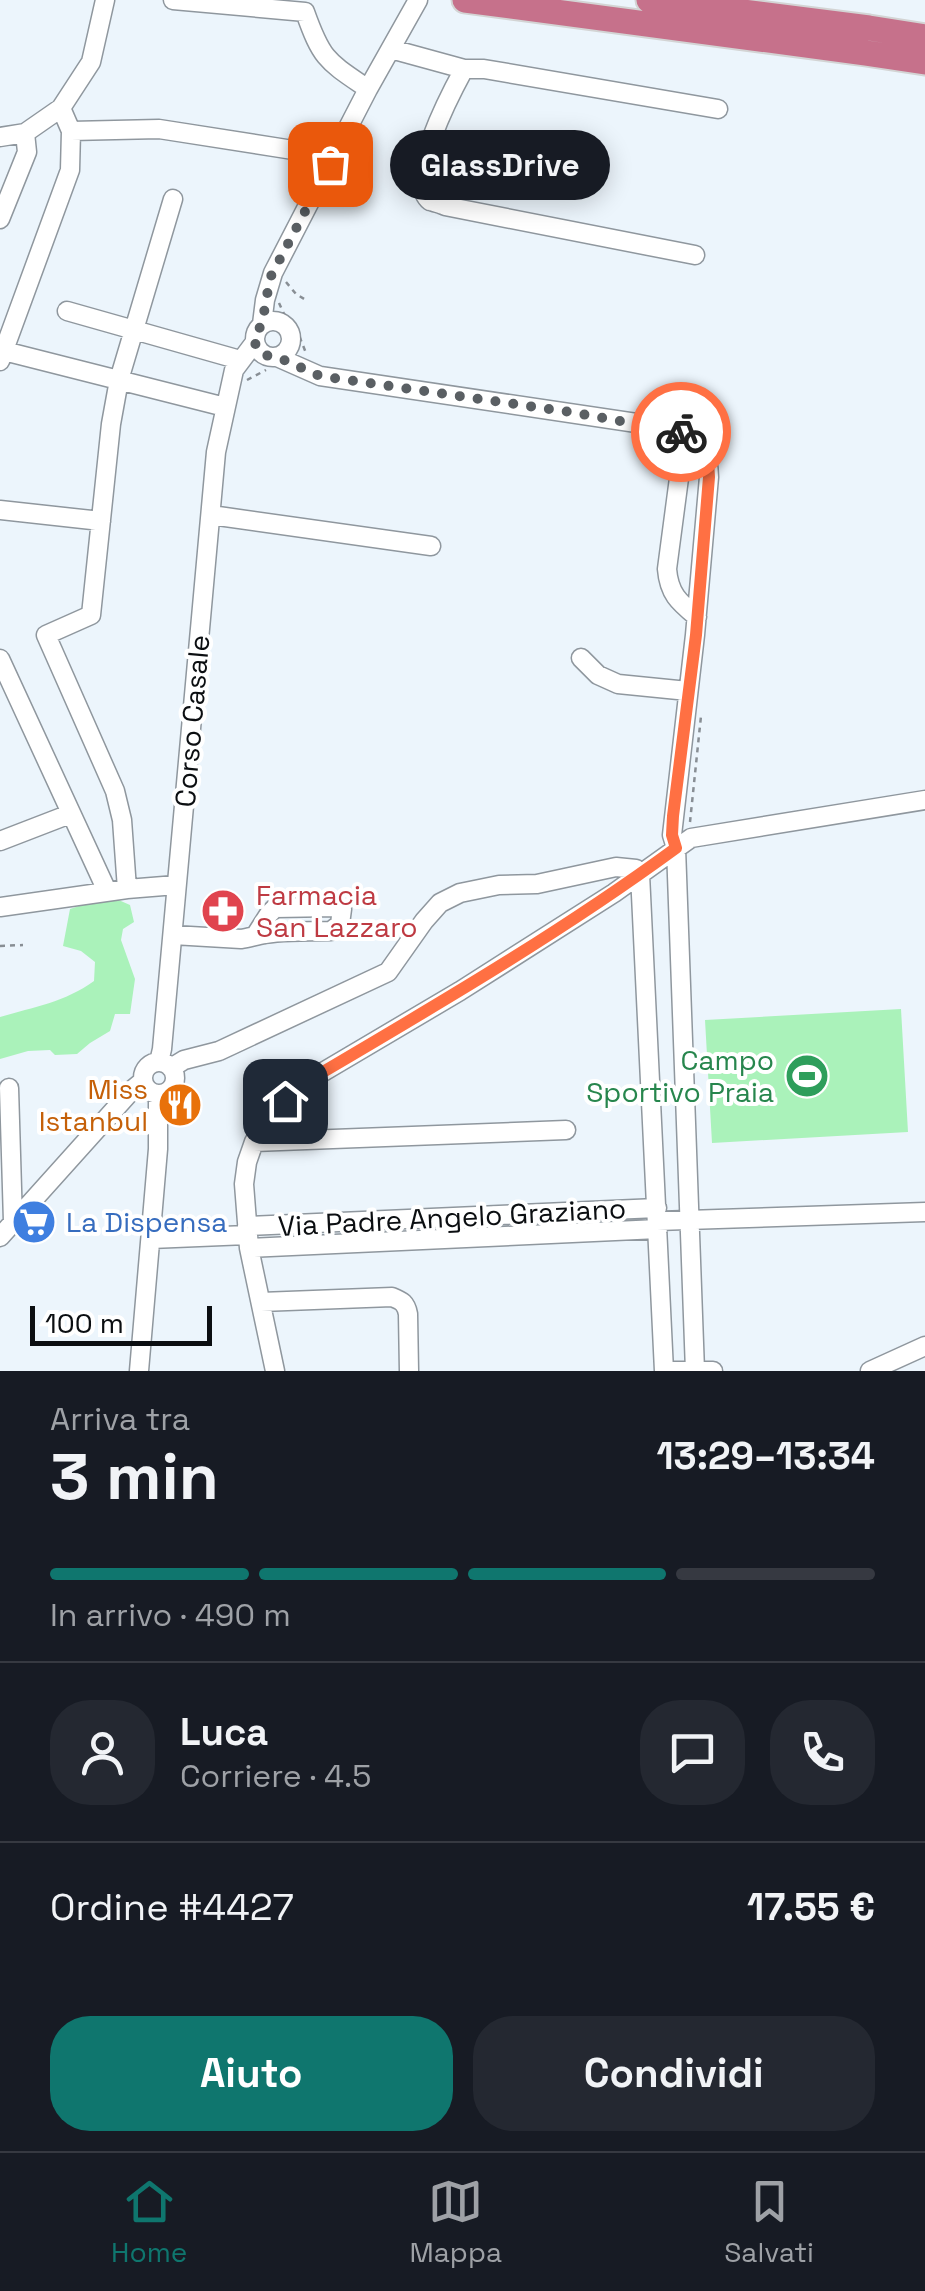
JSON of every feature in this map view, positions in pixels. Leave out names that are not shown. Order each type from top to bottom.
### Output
[{"type":"highway","points":[[466,0],[925,62]]},
{"type":"highway","points":[[649,0],[925,37]]},
{"type":"street","points":[[0,137],[25,132],[61,108],[90,62],[105,0]]},
{"type":"street","points":[[173,0],[306,12],[318,48],[333,66],[368,89]]},
{"type":"street","points":[[418,0],[273,273],[279,285],[259,351],[273,361],[320,376],[682,432],[703,450],[709,467],[672,835],[676,848],[693,1326],[701,1370],[672,1371]]},
{"type":"street","points":[[391,50],[464,69],[484,69],[718,110]]},
{"type":"street","points":[[464,69],[434,131],[425,163],[422,181],[430,201],[695,255]]},
{"type":"street","points":[[61,108],[71,131],[70,170],[2,356],[225,407]]},
{"type":"street","points":[[71,131],[159,130],[293,150],[330,164]]},
{"type":"street","points":[[0,219],[27,152],[25,132]]},
{"type":"street","points":[[127,889],[122,820],[115,791],[46,635],[91,615],[119,380],[172,199]]},
{"type":"street","points":[[67,312],[240,360]]},
{"type":"street","points":[[266,330],[289,331],[291,341],[320,376]]},
{"type":"street","name":"Corso Casale","points":[[165,1065],[162,1049],[216,452],[234,370],[266,330]]},
{"type":"street","points":[[232,381],[251,366],[273,361],[291,341]]},
{"type":"street","points":[[681,463],[668,583],[674,598],[697,616]]},
{"type":"street","points":[[0,510],[100,522]]},
{"type":"street","points":[[211,515],[431,546]]},
{"type":"street","points":[[580,658],[598,675],[618,684],[686,700]]},
{"type":"street","points":[[0,659],[107,892]]},
{"type":"street","points":[[275,1371],[248,1236],[244,1184],[254,1142],[269,1116],[301,1085],[460,991],[696,837],[925,800]]},
{"type":"street","points":[[0,841],[70,814]]},
{"type":"street","points":[[0,1237],[143,1082],[146,1068],[219,1051],[388,972],[440,903],[460,893],[499,884],[537,884],[632,867],[640,874],[664,1371]]},
{"type":"street","points":[[583,874],[585,912]]},
{"type":"street","points":[[0,907],[176,885]]},
{"type":"street","points":[[172,935],[241,939],[255,936]]},
{"type":"street","points":[[647,993],[681,992]]},
{"type":"street","points":[[143,1082],[148,1090],[158,1094],[168,1090],[174,1076],[165,1065]]},
{"type":"street","points":[[9,1088],[13,1222]]},
{"type":"street","points":[[139,1371],[158,1150],[158,1094]]},
{"type":"street","points":[[653,1116],[686,1115]]},
{"type":"street","points":[[254,1142],[566,1130]]},
{"type":"street","name":"Via Padre Angelo Graziano","points":[[151,1239],[925,1212]]},
{"type":"street","points":[[260,1302],[392,1297],[400,1300],[408,1314],[409,1371]]},
{"type":"street","points":[[662,1327],[693,1326]]},
{"type":"street","points":[[870,1371],[925,1346]]},
{"type":"path","points":[[279,285],[306,300]]},
{"type":"path","points":[[279,285],[284,314],[294,324],[300,344],[311,358]]},
{"type":"path","points":[[232,381],[244,383],[273,361]]},
{"type":"path","points":[[686,700],[702,718],[690,822],[695,826],[696,837]]},
{"type":"path","points":[[0,946],[22,945]]},
{"type":"green space","points":[[114,898],[130,905],[134,922],[123,929],[121,940],[135,979],[130,1014],[115,1014],[110,1031],[77,1054],[28,1051],[0,1059],[0,1017],[60,999],[94,981],[95,962],[81,951],[63,946],[70,909]]},
{"type":"green space","name":"Campo Sportivo Praia","points":[[901,1009],[908,1132],[712,1143],[705,1020]]},
{"type":"way so far","points":[[330,164],[270,278],[262,324],[254,337],[263,355],[320,376],[681,432]]},
{"type":"place","name":"GlassDrive","points":[[330,164]]},
{"type":"place","name":"Farmacia San Lazzaro","points":[[223,911]]},
{"type":"place","name":"Campo Sportivo Praia","points":[[807,1076]]},
{"type":"place","name":"Miss Istanbul","points":[[180,1105]]},
{"type":"place","name":"La Dispensa","points":[[34,1222]]},
{"type":"route","points":[[285,1101],[301,1085],[460,991],[614,893],[676,848],[673,816],[696,635],[709,477],[703,450],[681,432]]}]
